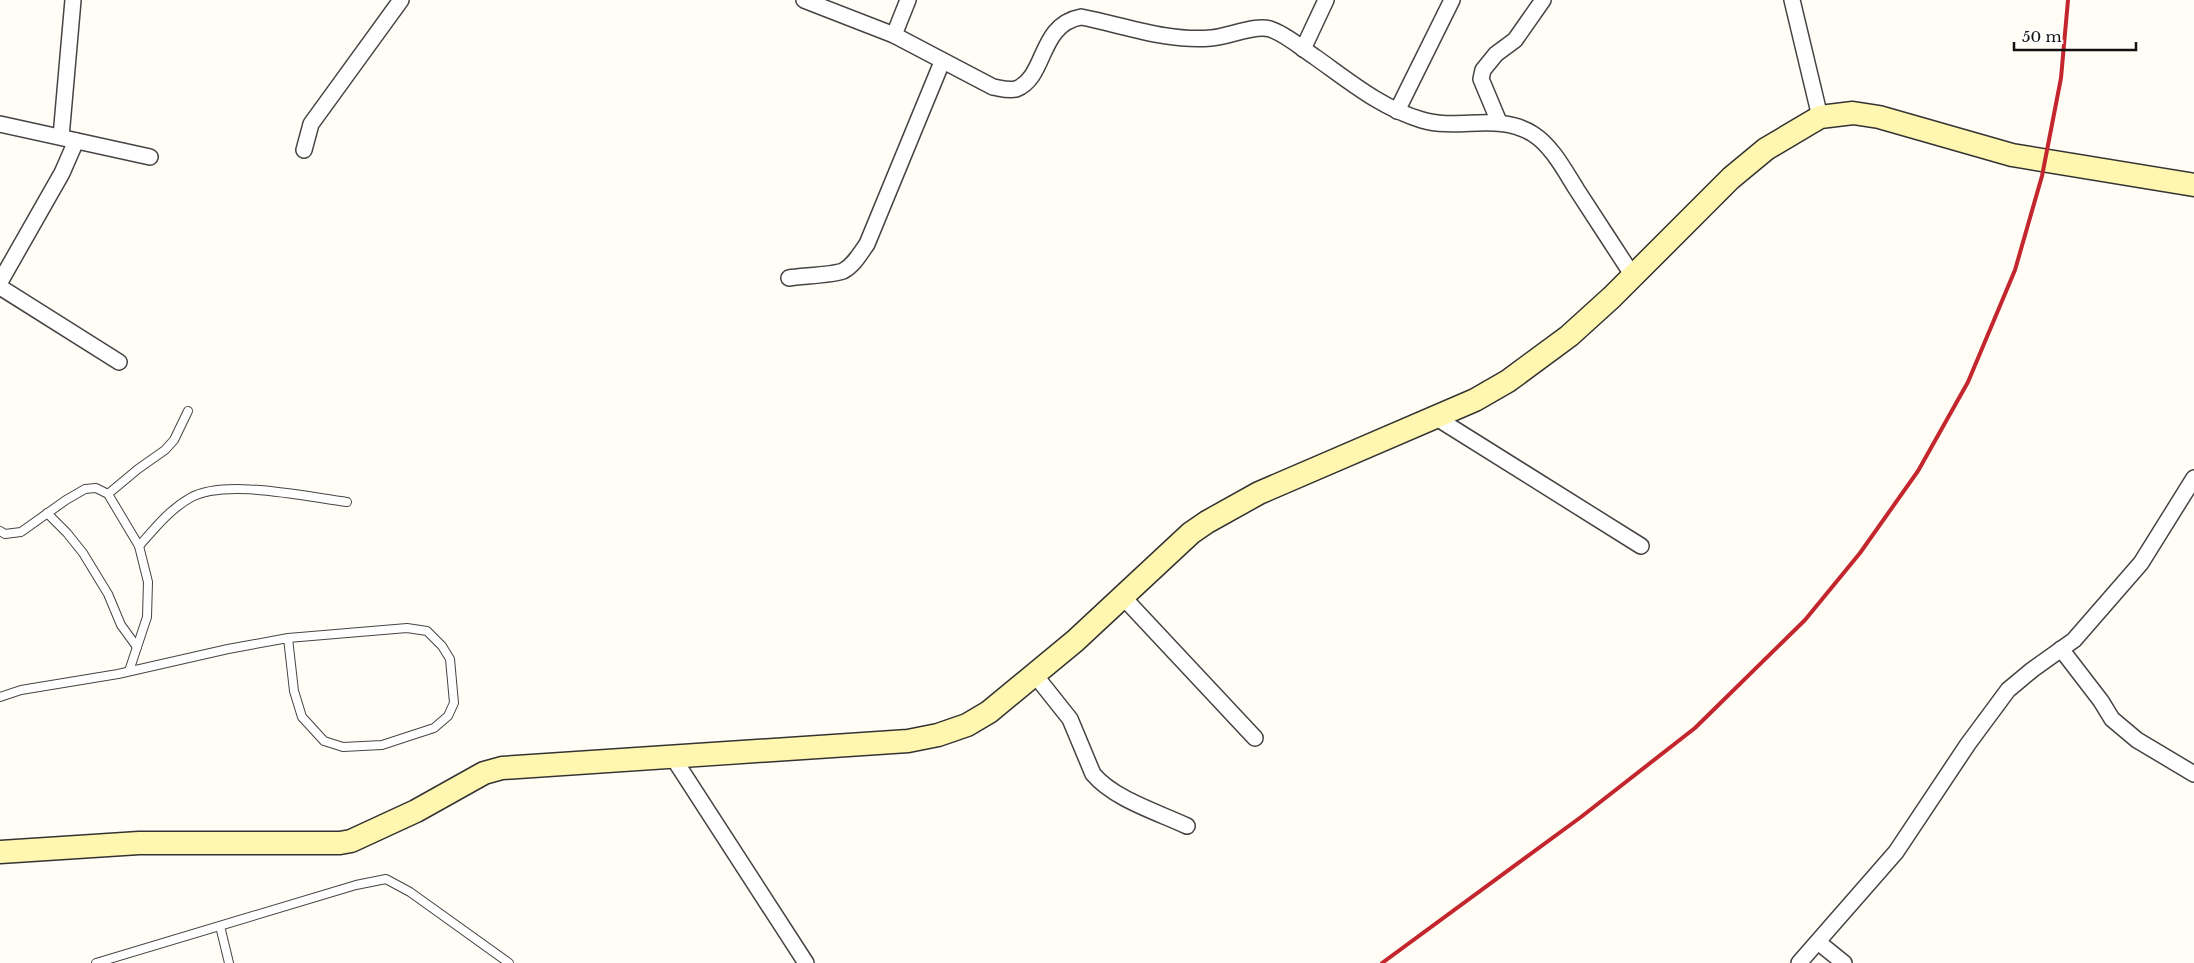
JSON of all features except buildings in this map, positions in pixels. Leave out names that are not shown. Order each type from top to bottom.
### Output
[{"type":"street","points":[[0,282],[62,173],[69,139],[73,0]]},
{"type":"street","points":[[304,150],[311,124],[401,0]]},
{"type":"street","points":[[804,0],[894,35],[992,87],[1007,90],[1016,89],[1032,76],[1058,27],[1080,17],[1164,35],[1184,37],[1210,38],[1256,28],[1269,28],[1303,49],[1376,100],[1424,121],[1499,122],[1534,134],[1549,149],[1633,276]]},
{"type":"street","points":[[894,35],[908,0]]},
{"type":"street","points":[[1303,49],[1326,0]]},
{"type":"street","points":[[1397,110],[1452,0]]},
{"type":"street","points":[[1499,122],[1482,79],[1483,70],[1496,54],[1516,40],[1543,0]]},
{"type":"street","points":[[1792,0],[1820,117]]},
{"type":"street","points":[[789,278],[842,271],[852,264],[860,254],[870,235],[942,62]]},
{"type":"street","points":[[0,852],[139,843],[340,843],[351,841],[416,811],[484,773],[525,766],[908,741],[938,735],[967,725],[989,712],[1035,675],[1191,534],[1228,510],[1259,494],[1475,400],[1508,381],[1532,364],[1569,336],[1633,276],[1731,178],[1766,149],[1820,117],[1853,113],[1879,117],[2012,155],[2194,184]]},
{"type":"street","points":[[0,124],[150,157]]},
{"type":"street","points":[[0,287],[118,362]]},
{"type":"street","points":[[1435,417],[1641,546]]},
{"type":"street","points":[[1799,963],[1896,852],[1968,744],[2008,690],[2074,640],[2141,563],[2194,478]]},
{"type":"street","points":[[1123,597],[1255,738]]},
{"type":"street","points":[[2061,649],[2112,719],[2143,744],[2194,774]]},
{"type":"street","points":[[1035,675],[1070,719],[1093,774],[1106,788],[1187,826]]},
{"type":"street","points":[[672,756],[806,963]]},
{"type":"street","points":[[1818,942],[1844,963]]},
{"type":"lane","points":[[108,494],[165,450],[174,440],[188,410]]},
{"type":"lane","points":[[0,530],[5,534],[21,532],[85,489],[96,488],[108,494],[139,546],[148,582],[147,617],[129,671]]},
{"type":"lane","points":[[139,546],[168,513],[191,497],[216,491],[260,490],[347,502]]},
{"type":"lane","points":[[47,513],[82,554],[108,594],[121,624],[137,647]]},
{"type":"lane","points":[[0,697],[21,690],[129,671],[288,638],[407,628],[427,631],[442,646],[450,659],[454,703],[448,716],[434,728],[382,745],[343,747],[324,741],[302,717],[294,691],[288,638]]},
{"type":"lane","points":[[96,963],[356,884],[386,879],[410,892],[509,963]]},
{"type":"lane","points":[[220,926],[229,963]]},
{"type":"railway","points":[[1382,963],[1581,817],[1695,728],[1805,620],[1860,553],[1918,471],[1968,382],[2015,270],[2042,176],[2061,78],[2068,0]]}]
